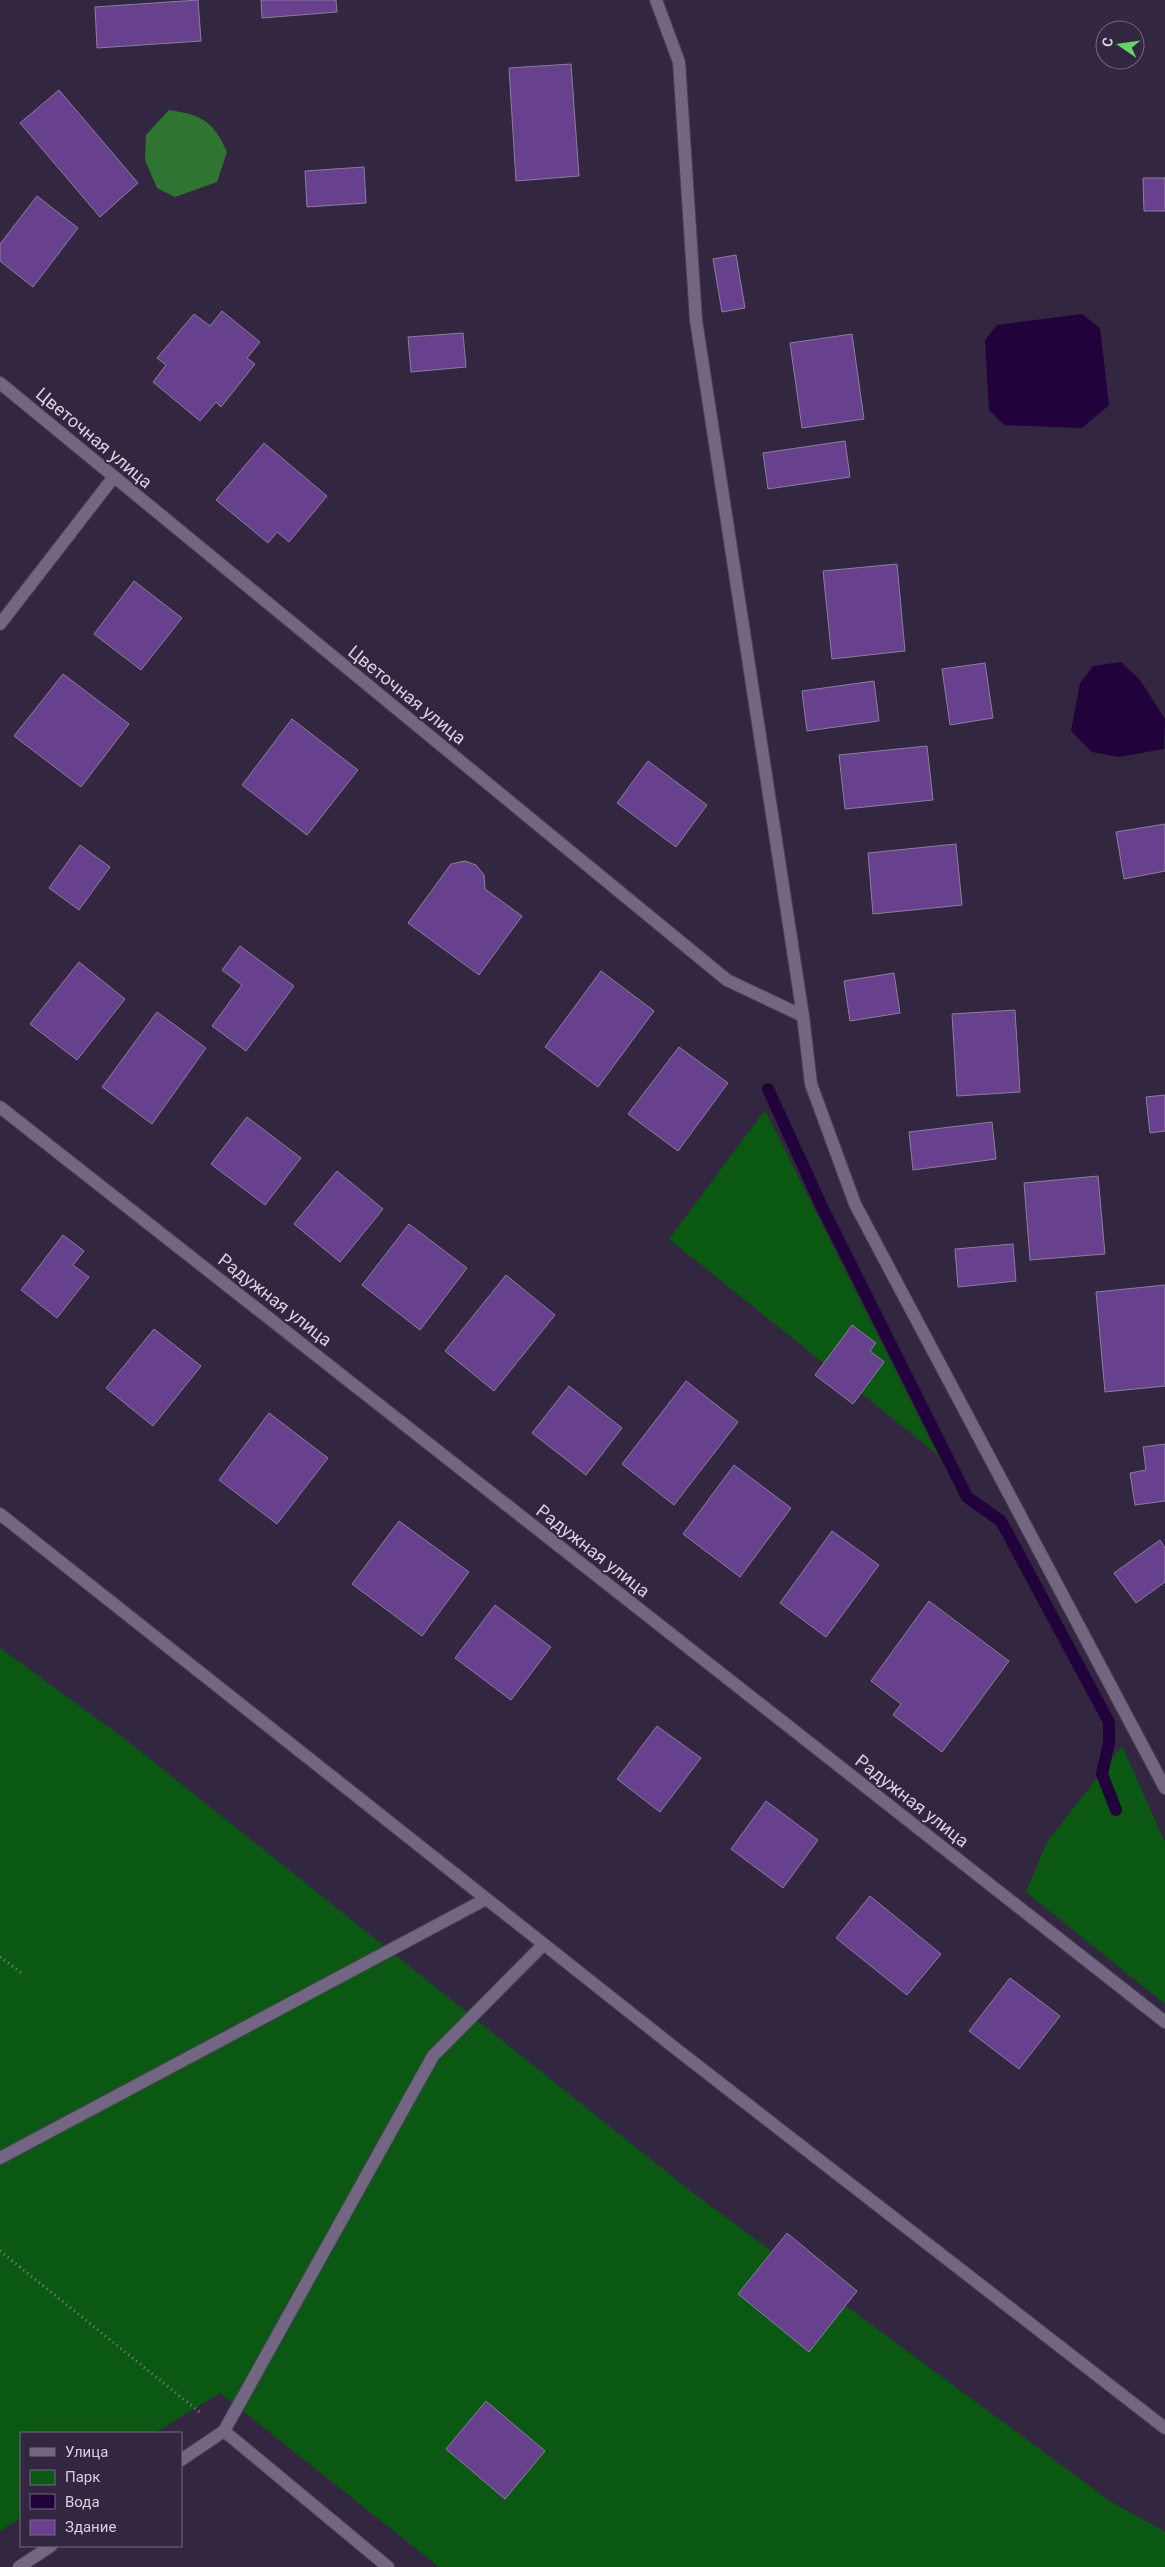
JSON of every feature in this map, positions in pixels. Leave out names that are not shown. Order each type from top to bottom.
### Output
[{"type":"street","points":[[656,0],[679,62],[696,320],[803,1016],[811,1084],[855,1204],[1165,1788]]},
{"type":"street","name":"Цветочная улица","points":[[0,383],[113,478],[727,980],[803,1016]]},
{"type":"street","points":[[0,624],[113,478]]},
{"type":"street","name":"Радужная улица","points":[[0,1107],[1165,2022]]},
{"type":"street","points":[[0,1514],[543,1945],[1165,2428]]},
{"type":"street","points":[[0,2158],[486,1899]]},
{"type":"street","points":[[182,2459],[224,2431],[433,2056],[543,1945]]},
{"type":"street","points":[[224,2431],[388,2567]]},
{"type":"street","points":[[19,2567],[49,2547]]},
{"type":"path","points":[[0,1957],[24,1975]]},
{"type":"path","points":[[0,2251],[224,2431]]},
{"type":"green space","points":[[169,110],[190,114],[205,121],[217,133],[227,152],[217,182],[175,197],[157,188],[145,160],[146,135]]},
{"type":"green space","points":[[765,1110],[938,1455],[669,1239]]},
{"type":"green space","points":[[0,1648],[125,1739],[693,2193],[1110,2501],[1165,2532],[1165,2567],[439,2567],[220,2393],[157,2432],[20,2432],[20,2519],[0,2531]]},
{"type":"green space","points":[[1122,1746],[1165,1842],[1165,2004],[1026,1892],[1047,1842]]},
{"type":"water","points":[[1082,314],[1100,328],[1109,405],[1082,428],[1004,425],[989,410],[985,340],[997,325]]},
{"type":"water","points":[[1121,662],[1140,680],[1165,719],[1164,749],[1119,757],[1092,752],[1071,731],[1080,683],[1093,666]]},
{"type":"building","points":[[198,0],[201,41],[97,48],[95,7]]},
{"type":"building","points":[[261,0],[336,0],[337,12],[262,18]]},
{"type":"building","points":[[571,64],[579,176],[516,181],[509,68]]},
{"type":"building","points":[[59,90],[138,183],[100,217],[20,123]]},
{"type":"building","points":[[364,167],[366,203],[307,207],[305,171]]},
{"type":"building","points":[[1143,178],[1165,178],[1165,211],[1144,211]]},
{"type":"building","points":[[37,196],[78,228],[33,287],[0,261],[0,244]]},
{"type":"building","points":[[736,255],[745,308],[722,312],[713,259]]},
{"type":"building","points":[[222,311],[260,342],[247,358],[255,364],[221,407],[216,402],[200,421],[153,382],[166,365],[157,358],[194,314],[210,326]]},
{"type":"building","points":[[463,333],[466,367],[411,372],[408,337]]},
{"type":"building","points":[[852,334],[864,419],[802,428],[790,343]]},
{"type":"building","points":[[845,441],[850,477],[768,489],[763,453]]},
{"type":"building","points":[[264,443],[327,496],[289,542],[277,532],[268,543],[216,500]]},
{"type":"building","points":[[897,564],[905,651],[832,659],[823,571]]},
{"type":"building","points":[[134,581],[182,618],[141,670],[94,634]]},
{"type":"building","points":[[985,663],[993,718],[950,725],[942,669]]},
{"type":"building","points":[[63,674],[129,724],[81,787],[14,736]]},
{"type":"building","points":[[874,681],[879,721],[807,731],[802,691]]},
{"type":"building","points":[[292,719],[358,770],[307,835],[242,785]]},
{"type":"building","points":[[927,746],[933,800],[845,809],[839,755]]},
{"type":"building","points":[[648,761],[707,805],[676,847],[617,803]]},
{"type":"building","points":[[1165,824],[1165,871],[1124,879],[1116,832]]},
{"type":"building","points":[[956,844],[962,905],[873,914],[868,853]]},
{"type":"building","points":[[80,845],[110,867],[79,910],[49,888]]},
{"type":"building","points":[[465,861],[476,865],[484,875],[485,889],[522,916],[479,975],[408,923],[451,864]]},
{"type":"building","points":[[240,946],[294,986],[246,1051],[212,1026],[242,985],[222,970]]},
{"type":"building","points":[[79,962],[125,999],[77,1060],[30,1024]]},
{"type":"building","points":[[601,971],[654,1011],[598,1087],[545,1047]]},
{"type":"building","points":[[894,973],[900,1013],[850,1021],[844,981]]},
{"type":"building","points":[[1015,1010],[1020,1092],[957,1096],[952,1014]]},
{"type":"building","points":[[157,1012],[206,1048],[152,1124],[102,1087]]},
{"type":"building","points":[[679,1047],[728,1083],[678,1151],[628,1114]]},
{"type":"building","points":[[1165,1095],[1165,1131],[1150,1133],[1146,1097]]},
{"type":"building","points":[[247,1117],[301,1158],[265,1205],[211,1164]]},
{"type":"building","points":[[992,1122],[996,1159],[913,1170],[909,1132]]},
{"type":"building","points":[[337,1171],[383,1209],[340,1262],[294,1224]]},
{"type":"building","points":[[1098,1176],[1105,1254],[1030,1260],[1024,1183]]},
{"type":"building","points":[[409,1224],[467,1268],[420,1330],[362,1285]]},
{"type":"building","points":[[63,1235],[84,1251],[73,1265],[89,1277],[57,1318],[21,1290]]},
{"type":"building","points":[[1013,1244],[1016,1281],[958,1287],[955,1249]]},
{"type":"building","points":[[506,1275],[555,1315],[494,1391],[445,1351]]},
{"type":"building","points":[[1165,1285],[1165,1386],[1105,1392],[1096,1292]]},
{"type":"building","points":[[852,1325],[876,1343],[870,1351],[884,1362],[853,1404],[815,1375]]},
{"type":"building","points":[[154,1329],[201,1366],[153,1426],[106,1388]]},
{"type":"building","points":[[686,1381],[738,1422],[674,1505],[622,1464]]},
{"type":"building","points":[[569,1386],[622,1428],[586,1475],[532,1433]]},
{"type":"building","points":[[269,1413],[328,1458],[277,1524],[219,1480]]},
{"type":"building","points":[[1165,1444],[1165,1501],[1135,1505],[1130,1473],[1146,1470],[1143,1447]]},
{"type":"building","points":[[734,1465],[791,1508],[740,1577],[683,1534]]},
{"type":"building","points":[[399,1521],[469,1572],[422,1636],[352,1584]]},
{"type":"building","points":[[832,1531],[879,1565],[826,1637],[780,1603]]},
{"type":"building","points":[[1160,1540],[1165,1548],[1165,1582],[1136,1603],[1114,1573]]},
{"type":"building","points":[[929,1601],[1009,1661],[942,1752],[893,1715],[901,1704],[871,1681]]},
{"type":"building","points":[[495,1605],[551,1647],[511,1700],[455,1658]]},
{"type":"building","points":[[657,1726],[701,1758],[660,1812],[617,1779]]},
{"type":"building","points":[[766,1801],[818,1840],[783,1888],[731,1849]]},
{"type":"building","points":[[870,1896],[941,1954],[907,1995],[836,1938]]},
{"type":"building","points":[[1010,1978],[1060,2016],[1019,2069],[969,2031]]},
{"type":"building","points":[[787,2233],[857,2291],[809,2352],[738,2294]]},
{"type":"building","points":[[486,2401],[545,2451],[505,2499],[446,2449]]},
{"type":"waterway","points":[[768,1089],[822,1207],[967,1497],[1001,1521],[1109,1722],[1109,1743],[1102,1774],[1116,1810]]}]
